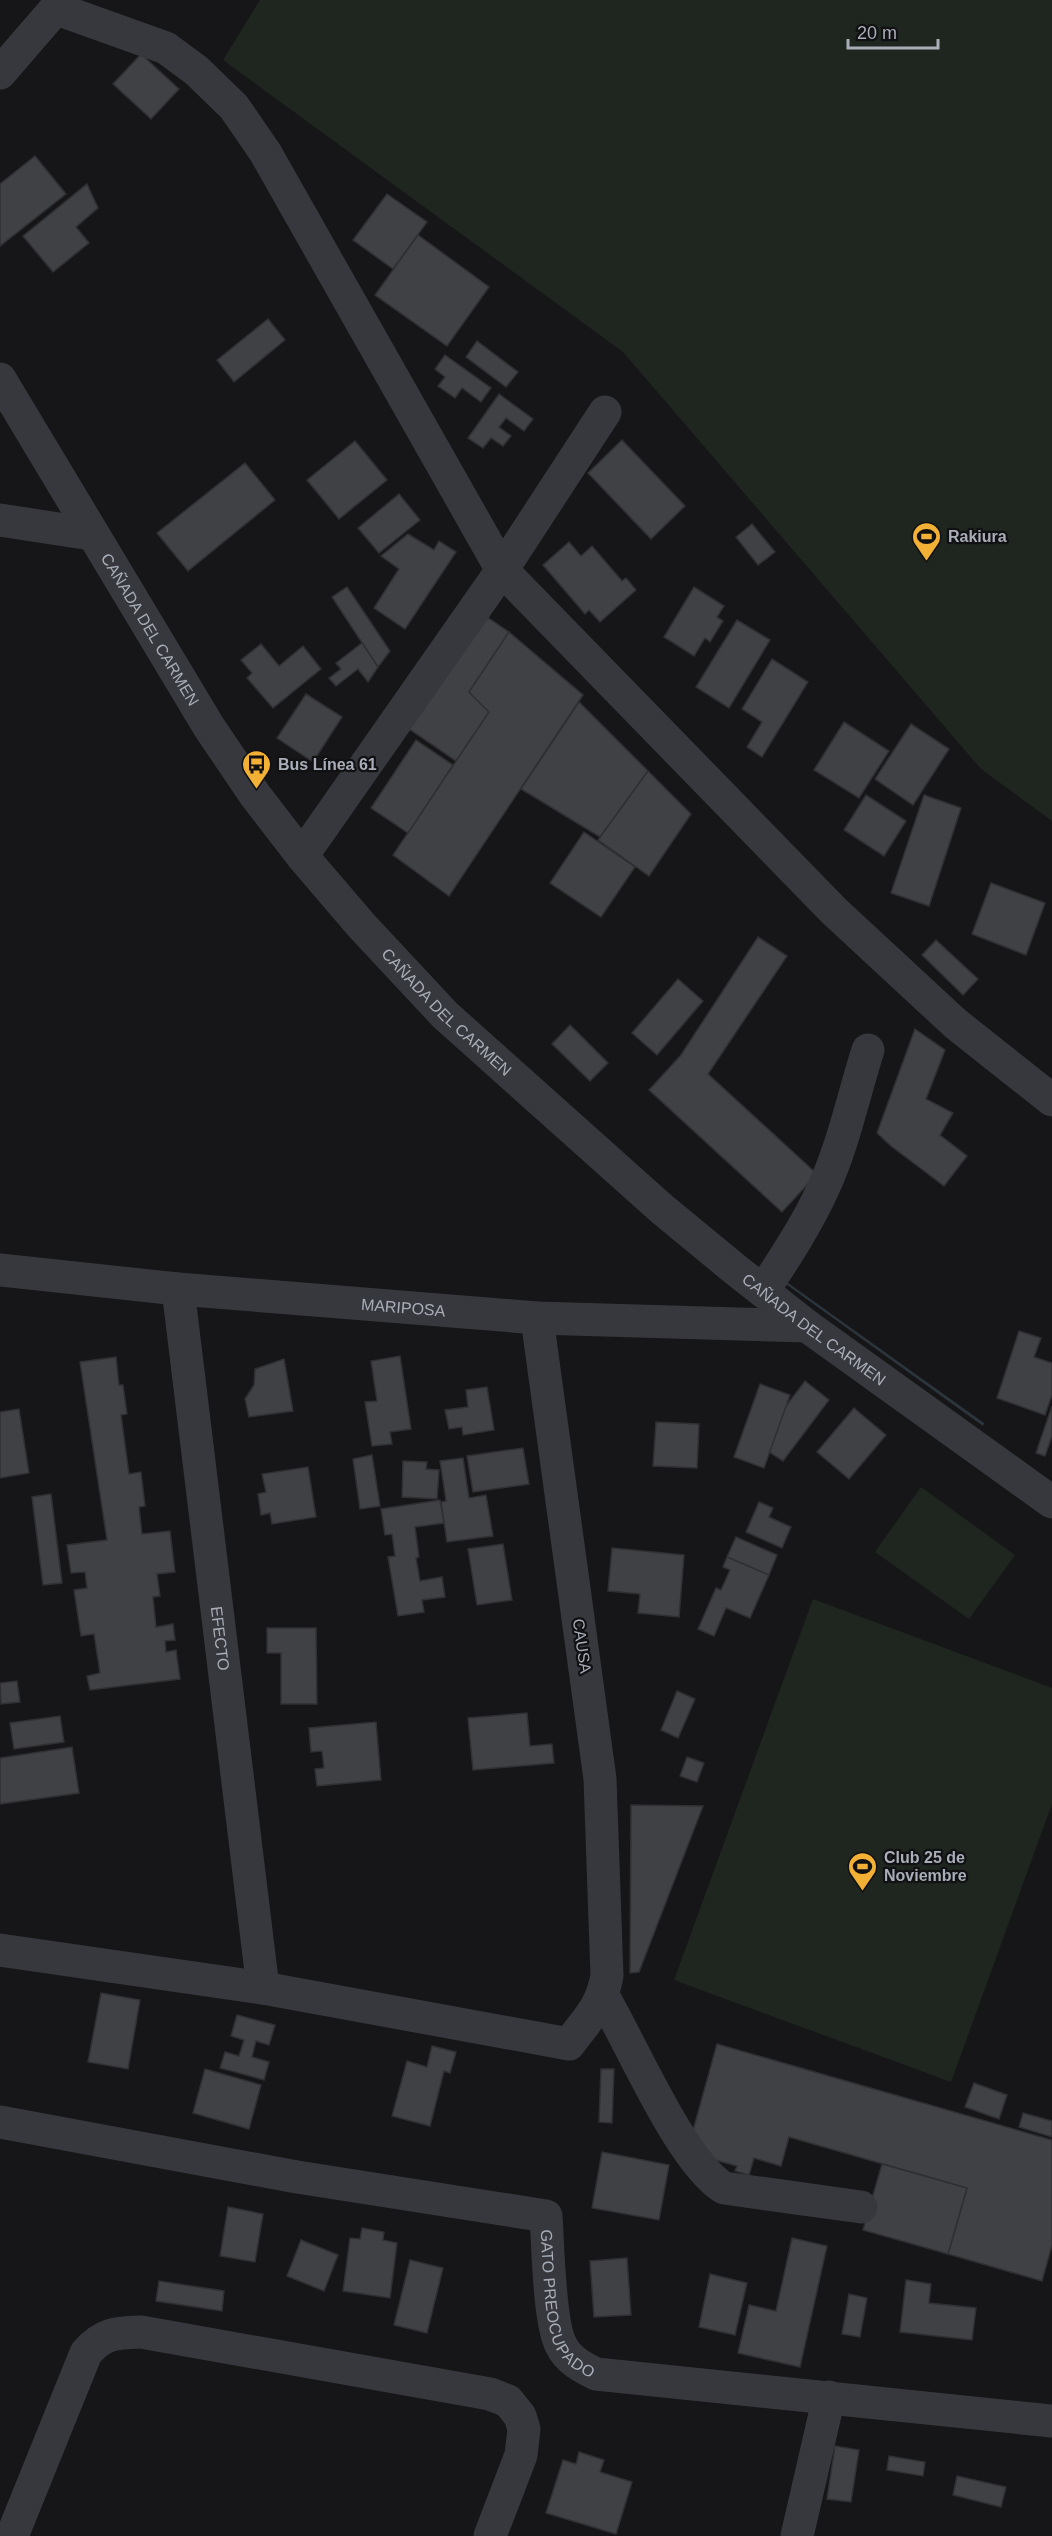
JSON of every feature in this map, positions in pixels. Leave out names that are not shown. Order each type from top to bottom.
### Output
[{"type":"street","points":[[0,73],[60,5],[166,48],[197,71],[234,107],[265,152],[502,570],[834,910],[956,1024],[1052,1100]]},
{"type":"street","name":"CAÑADA DEL CARMEN","points":[[0,379],[208,727],[255,795],[302,856],[361,925],[445,1015],[663,1209],[763,1291],[807,1326],[1052,1502]]},
{"type":"street","points":[[302,856],[502,570],[605,412]]},
{"type":"street","points":[[0,520],[91,534]]},
{"type":"street","points":[[763,1291],[795,1242],[823,1191],[839,1147],[868,1050]]},
{"type":"street","name":"MARIPOSA","points":[[0,1270],[178,1289],[537,1318],[807,1326]]},
{"type":"street","name":"EFECTO","points":[[178,1289],[263,1988]]},
{"type":"street","name":"CAUSA","points":[[537,1318],[600,1779],[605,1986]]},
{"type":"street","points":[[0,1950],[263,1988],[569,2044],[591,2017],[605,1986]]},
{"type":"street","points":[[605,1986],[684,2143],[714,2182],[724,2188],[861,2207]]},
{"type":"street","name":"GATO PREOCUPADO","points":[[0,2122],[297,2177],[546,2216],[555,2320],[560,2345],[575,2363],[596,2374],[1052,2421]]},
{"type":"street","points":[[12,2536],[86,2353],[98,2339],[116,2333],[141,2332],[490,2394],[508,2401],[520,2416],[524,2429],[521,2455],[490,2536]]},
{"type":"street","points":[[797,2536],[829,2397]]},
{"type":"shaded area","name":"Rakiura","points":[[260,0],[1052,0],[1052,821],[981,769],[623,352],[223,60]]},
{"type":"shaded area","points":[[777,1275],[984,1423],[983,1426],[776,1277]]},
{"type":"shaded area","points":[[921,1487],[1015,1555],[969,1619],[875,1552]]},
{"type":"shaded area","name":"Club 25 de Noviembre","points":[[813,1599],[1052,1688],[1052,1804],[951,2082],[674,1980]]},
{"type":"building","points":[[141,54],[179,89],[151,119],[113,84]]},
{"type":"building","points":[[35,156],[66,194],[0,246],[0,184]]},
{"type":"building","points":[[87,184],[98,208],[76,227],[89,243],[53,272],[23,236]]},
{"type":"building","points":[[387,194],[427,222],[393,269],[353,240]]},
{"type":"building","points":[[418,235],[489,287],[447,346],[375,295]]},
{"type":"building","points":[[268,319],[285,340],[234,382],[217,360]]},
{"type":"building","points":[[477,341],[518,372],[506,387],[466,357]]},
{"type":"building","points":[[445,355],[491,388],[481,402],[462,388],[455,398],[438,386],[445,377],[435,369]]},
{"type":"building","points":[[499,394],[533,419],[524,431],[506,418],[499,427],[511,436],[503,446],[491,438],[483,448],[468,438]]},
{"type":"building","points":[[622,440],[685,506],[651,539],[588,473]]},
{"type":"building","points":[[355,441],[387,480],[339,519],[307,480]]},
{"type":"building","points":[[245,463],[275,500],[188,571],[157,533]]},
{"type":"building","points":[[399,494],[420,520],[379,553],[358,528]]},
{"type":"building","points":[[752,524],[775,552],[758,565],[736,537]]},
{"type":"building","points":[[408,534],[434,550],[439,541],[456,552],[405,629],[374,608],[399,569],[381,556]]},
{"type":"building","points":[[569,542],[581,556],[592,546],[622,581],[626,578],[636,590],[600,622],[589,610],[585,614],[543,565]]},
{"type":"building","points":[[347,587],[390,651],[378,667],[332,597]]},
{"type":"building","points":[[694,587],[724,606],[717,617],[723,621],[710,642],[705,638],[694,656],[664,637]]},
{"type":"building","points":[[478,611],[509,632],[469,692],[489,712],[456,761],[402,724]]},
{"type":"building","points":[[737,620],[770,640],[729,708],[696,687]]},
{"type":"building","points":[[509,632],[583,695],[449,896],[393,855],[489,712],[469,692]]},
{"type":"building","points":[[362,643],[378,667],[368,682],[358,669],[336,686],[329,678],[341,669],[336,663]]},
{"type":"building","points":[[261,644],[279,666],[303,646],[321,669],[273,708],[247,678],[252,673],[241,660]]},
{"type":"building","points":[[772,659],[808,682],[762,757],[747,747],[762,722],[742,709]]},
{"type":"building","points":[[306,694],[342,717],[313,762],[277,738]]},
{"type":"building","points":[[579,702],[648,771],[600,837],[521,789]]},
{"type":"building","points":[[844,722],[889,751],[859,798],[814,770]]},
{"type":"building","points":[[911,724],[949,749],[913,805],[875,779]]},
{"type":"building","points":[[416,740],[453,765],[408,833],[371,808]]},
{"type":"building","points":[[648,771],[691,814],[649,876],[598,840]]},
{"type":"building","points":[[866,795],[906,821],[884,856],[844,830]]},
{"type":"building","points":[[924,795],[961,808],[929,906],[891,893]]},
{"type":"building","points":[[584,832],[635,867],[601,917],[550,883]]},
{"type":"building","points":[[991,883],[1045,903],[1026,955],[972,934]]},
{"type":"building","points":[[758,937],[787,956],[708,1074],[817,1174],[782,1212],[649,1090],[681,1055]]},
{"type":"building","points":[[936,940],[978,979],[963,995],[922,955]]},
{"type":"building","points":[[678,979],[703,1001],[657,1055],[632,1033]]},
{"type":"building","points":[[570,1025],[608,1063],[590,1081],[552,1044]]},
{"type":"building","points":[[915,1029],[945,1050],[926,1099],[953,1113],[940,1135],[967,1156],[944,1186],[877,1133]]},
{"type":"building","points":[[1019,1331],[1041,1338],[1034,1357],[1052,1363],[1052,1395],[1045,1415],[997,1398]]},
{"type":"building","points":[[400,1356],[411,1429],[390,1432],[392,1444],[372,1446],[365,1402],[377,1401],[371,1361]]},
{"type":"building","points":[[116,1357],[119,1385],[123,1385],[127,1414],[121,1415],[129,1474],[141,1472],[145,1506],[139,1507],[142,1534],[170,1531],[175,1572],[157,1574],[160,1596],[153,1597],[156,1627],[173,1624],[175,1640],[165,1641],[166,1652],[176,1650],[180,1679],[90,1690],[87,1676],[100,1673],[94,1634],[81,1636],[74,1590],[87,1588],[85,1572],[71,1573],[67,1545],[107,1540],[80,1362]]},
{"type":"building","points":[[284,1359],[293,1411],[249,1417],[245,1399],[254,1385],[255,1369]]},
{"type":"building","points":[[805,1381],[829,1400],[783,1461],[769,1452],[786,1406]]},
{"type":"building","points":[[760,1384],[790,1395],[764,1468],[734,1457]]},
{"type":"building","points":[[487,1387],[494,1430],[463,1435],[462,1427],[449,1429],[445,1410],[468,1407],[466,1390]]},
{"type":"building","points":[[1052,1406],[1052,1436],[1045,1456],[1036,1453]]},
{"type":"building","points":[[854,1408],[886,1435],[849,1479],[817,1452]]},
{"type":"building","points":[[19,1409],[29,1473],[0,1478],[0,1412]]},
{"type":"building","points":[[656,1422],[699,1424],[697,1468],[653,1466]]},
{"type":"building","points":[[523,1448],[529,1484],[473,1492],[467,1456]]},
{"type":"building","points":[[372,1455],[380,1506],[360,1509],[353,1459]]},
{"type":"building","points":[[463,1458],[469,1498],[486,1495],[493,1536],[447,1542],[441,1502],[446,1501],[440,1461]]},
{"type":"building","points":[[403,1461],[427,1462],[426,1469],[439,1470],[437,1499],[402,1497]]},
{"type":"building","points":[[308,1467],[316,1517],[272,1524],[270,1513],[261,1515],[258,1494],[266,1492],[262,1474]]},
{"type":"building","points":[[51,1494],[62,1583],[43,1585],[32,1497]]},
{"type":"building","points":[[440,1500],[444,1523],[415,1527],[419,1557],[416,1558],[420,1581],[442,1577],[445,1597],[422,1600],[424,1612],[398,1616],[388,1557],[395,1556],[392,1534],[385,1535],[381,1509]]},
{"type":"building","points":[[759,1502],[773,1508],[769,1517],[791,1527],[782,1548],[746,1532]]},
{"type":"building","points":[[736,1537],[777,1555],[769,1575],[727,1557]]},
{"type":"building","points":[[503,1544],[512,1600],[477,1605],[468,1549]]},
{"type":"building","points":[[612,1548],[684,1555],[679,1617],[638,1613],[640,1594],[608,1591]]},
{"type":"building","points":[[727,1557],[769,1575],[750,1618],[726,1608],[714,1636],[698,1629],[716,1588],[721,1590],[730,1570],[723,1567]]},
{"type":"building","points":[[267,1628],[316,1628],[317,1704],[281,1704],[281,1653],[267,1653]]},
{"type":"building","points":[[17,1681],[20,1702],[1,1704],[0,1683]]},
{"type":"building","points":[[677,1691],[695,1699],[678,1738],[661,1730]]},
{"type":"building","points":[[527,1713],[530,1746],[552,1744],[554,1763],[473,1770],[468,1718]]},
{"type":"building","points":[[60,1716],[64,1742],[14,1749],[10,1723]]},
{"type":"building","points":[[376,1722],[381,1780],[317,1786],[315,1769],[324,1768],[322,1751],[311,1752],[309,1728]]},
{"type":"building","points":[[72,1747],[79,1793],[0,1804],[0,1758]]},
{"type":"building","points":[[687,1757],[704,1763],[697,1782],[680,1776]]},
{"type":"building","points":[[631,1805],[703,1806],[639,1972],[630,1973]]},
{"type":"building","points":[[101,1993],[140,2000],[128,2069],[88,2062]]},
{"type":"building","points":[[237,2015],[275,2025],[269,2045],[256,2041],[252,2057],[269,2062],[264,2080],[220,2068],[225,2052],[239,2056],[244,2040],[231,2036]]},
{"type":"building","points":[[717,2044],[1052,2140],[1052,2245],[1042,2281],[948,2254],[967,2188],[789,2137],[781,2166],[754,2158],[749,2175],[735,2171],[737,2166],[687,2152]]},
{"type":"building","points":[[432,2046],[456,2052],[450,2073],[444,2071],[430,2126],[392,2116],[407,2061],[427,2067]]},
{"type":"building","points":[[205,2069],[261,2085],[249,2129],[193,2113]]},
{"type":"building","points":[[601,2069],[614,2069],[612,2123],[599,2122]]},
{"type":"building","points":[[974,2083],[1007,2095],[999,2119],[965,2107]]},
{"type":"building","points":[[1023,2113],[1052,2121],[1052,2137],[1019,2127]]},
{"type":"building","points":[[602,2152],[669,2165],[659,2220],[592,2208]]},
{"type":"building","points":[[882,2164],[967,2188],[948,2254],[863,2230]]},
{"type":"building","points":[[228,2207],[263,2214],[255,2262],[220,2256]]},
{"type":"building","points":[[362,2228],[384,2232],[383,2240],[397,2243],[390,2298],[343,2291],[350,2238],[360,2239]]},
{"type":"building","points":[[792,2238],[827,2246],[800,2367],[738,2353],[749,2305],[776,2311]]},
{"type":"building","points":[[301,2240],[338,2255],[324,2291],[287,2276]]},
{"type":"building","points":[[627,2258],[631,2315],[594,2317],[590,2261]]},
{"type":"building","points":[[410,2260],[443,2268],[427,2333],[394,2325]]},
{"type":"building","points":[[710,2274],[747,2283],[735,2335],[699,2327]]},
{"type":"building","points":[[906,2280],[931,2284],[929,2303],[976,2308],[972,2340],[900,2332]]},
{"type":"building","points":[[159,2281],[224,2291],[222,2311],[156,2301]]},
{"type":"building","points":[[849,2294],[867,2298],[860,2337],[842,2334]]},
{"type":"building","points":[[835,2446],[859,2450],[851,2502],[827,2499]]},
{"type":"building","points":[[579,2452],[604,2460],[600,2472],[632,2482],[616,2534],[546,2513],[563,2460],[576,2464]]},
{"type":"building","points":[[889,2456],[925,2462],[923,2476],[887,2470]]},
{"type":"building","points":[[957,2476],[1006,2487],[1001,2507],[953,2495]]},
{"type":"place","name":"Rakiura","points":[[927,562]]},
{"type":"place","name":"Bus Línea 61","points":[[257,790]]},
{"type":"place","name":"Club 25 de Noviembre","points":[[863,1892]]}]
